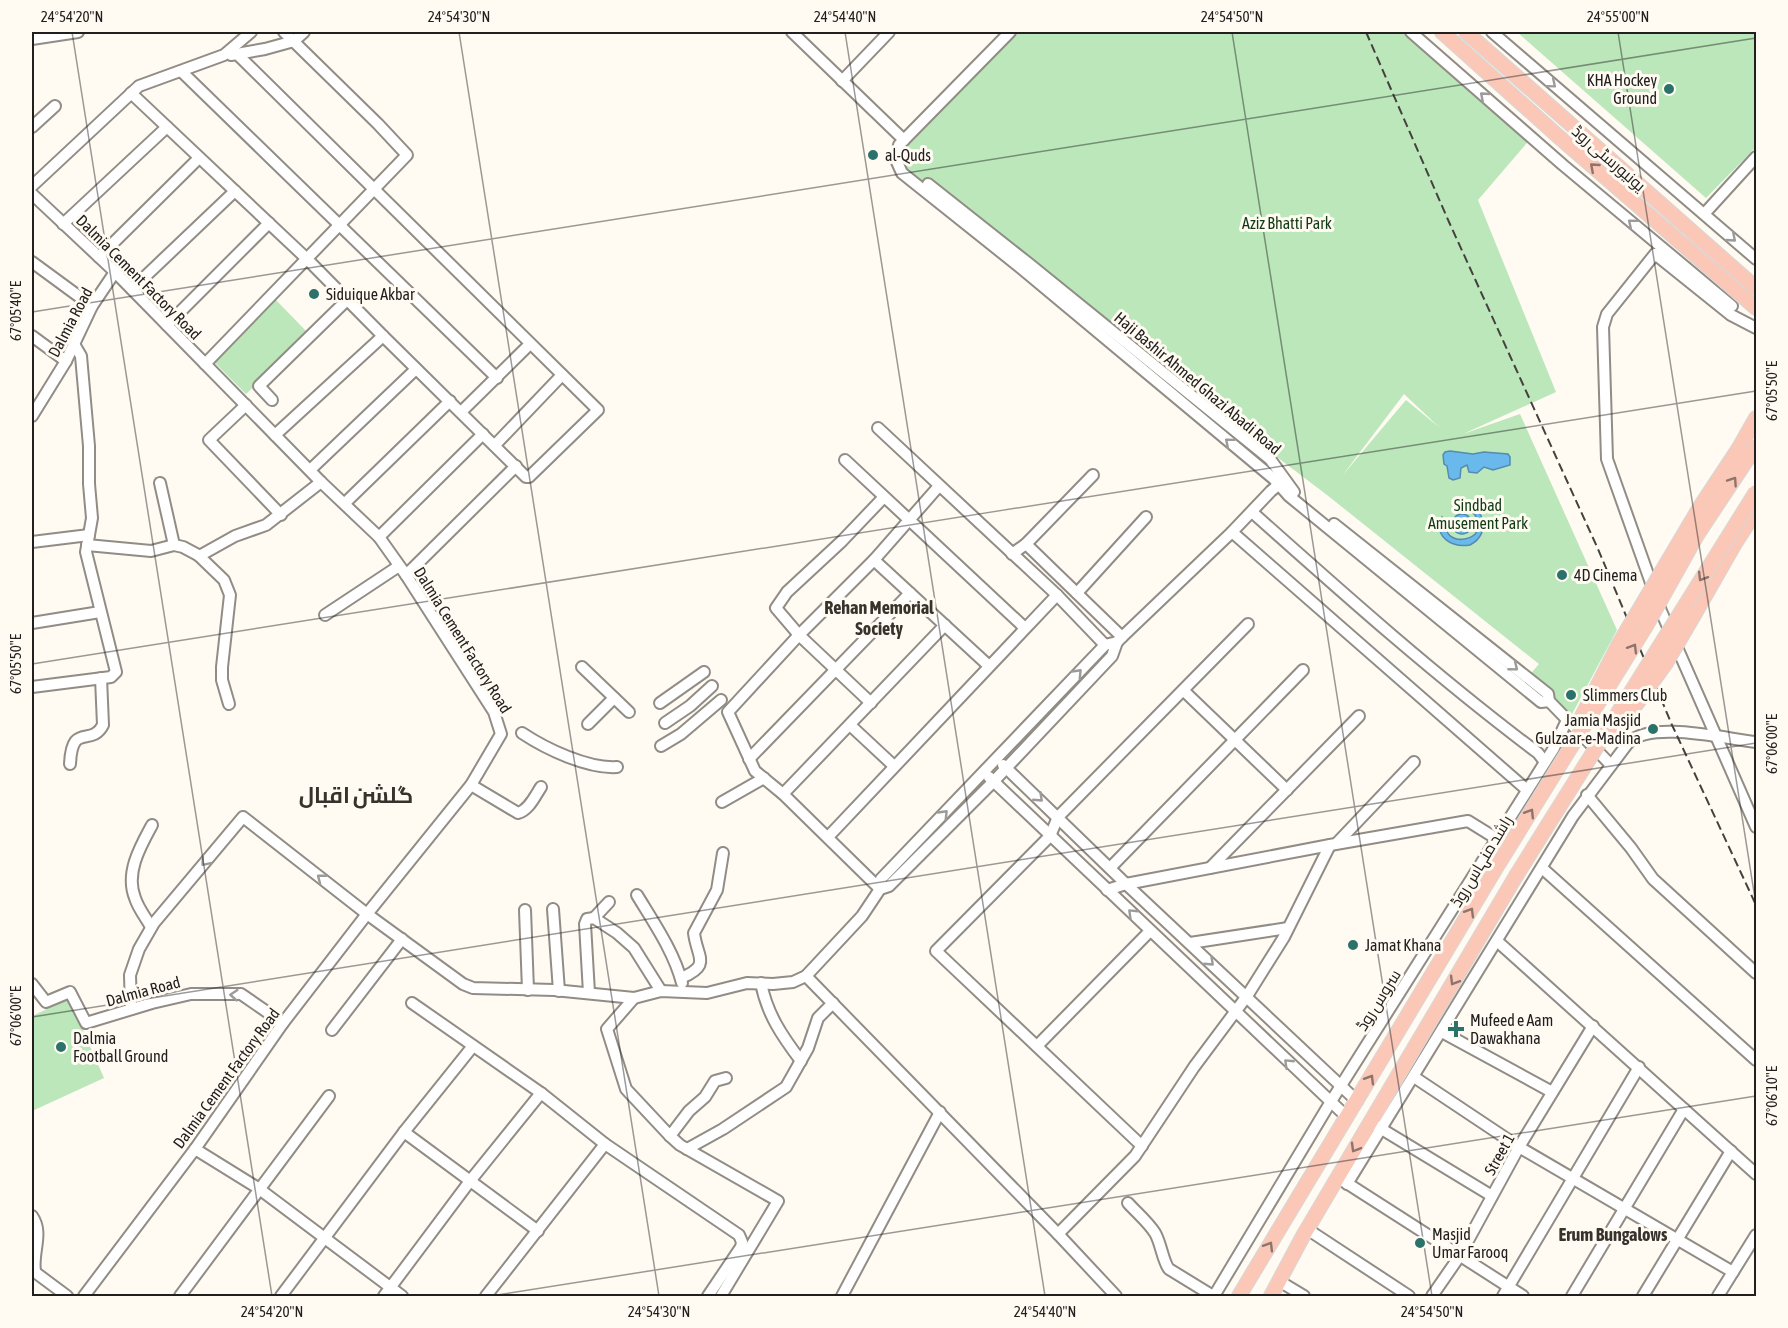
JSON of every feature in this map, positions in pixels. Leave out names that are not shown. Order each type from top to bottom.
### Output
[{"type":"main road","name":"یونیورسٹی روڈ","points":[[1442,32],[1756,309]]},
{"type":"main road","name":"یونیورسٹی روڈ","points":[[1466,32],[1756,288]]},
{"type":"main road","points":[[1569,751],[1581,717],[1620,642],[1756,418]]},
{"type":"main road","name":"راشد منہاس روڈ","points":[[1239,1296],[1499,863],[1646,626],[1697,535],[1756,446]]},
{"type":"main road","points":[[1271,1296],[1307,1229],[1343,1181],[1376,1125],[1516,876],[1756,492]]},
{"type":"main road","points":[[1578,779],[1619,729],[1666,663],[1756,511]]},
{"type":"street","points":[[32,39],[78,32]]},
{"type":"street","points":[[224,55],[251,32]]},
{"type":"street","points":[[205,364],[407,155],[284,32]]},
{"type":"street","points":[[32,186],[139,86],[224,55],[265,49],[294,41],[304,32]]},
{"type":"street","points":[[792,32],[904,140],[1010,32]]},
{"type":"street","points":[[842,81],[889,32]]},
{"type":"street","points":[[1411,32],[1731,315],[1756,328]]},
{"type":"street","points":[[1422,41],[1431,32]]},
{"type":"street","points":[[1492,32],[1756,259]]},
{"type":"street","points":[[132,93],[307,259],[526,477],[530,477],[598,410],[237,54]]},
{"type":"street","points":[[182,72],[497,378]]},
{"type":"street","points":[[32,127],[55,106]]},
{"type":"street","points":[[63,224],[168,127]]},
{"type":"street","name":"Haji Bashir Ahmed Ghazi Abadi Road","points":[[904,140],[899,145],[897,162],[902,173],[1022,268],[1274,479],[1282,483],[1532,695],[1541,702],[1549,701],[1611,765]]},
{"type":"street","points":[[1704,213],[1756,157]]},
{"type":"street","points":[[99,257],[199,158]]},
{"type":"street","points":[[132,289],[235,192]]},
{"type":"street","name":"Dalmia Cement Factory Road","points":[[32,194],[115,272],[321,482],[379,537],[494,712],[501,734],[471,785],[283,1023],[195,1149],[84,1296]]},
{"type":"street","points":[[167,325],[269,223]]},
{"type":"street","points":[[1658,250],[1607,314],[1603,327],[1607,459],[1661,611],[1756,828]]},
{"type":"street","points":[[32,262],[92,306]]},
{"type":"street","name":"Dalmia Road","points":[[32,416],[66,361],[92,306],[115,272]]},
{"type":"street","points":[[272,400],[259,386],[347,300]]},
{"type":"street","points":[[32,336],[66,361]]},
{"type":"street","points":[[275,435],[383,336]]},
{"type":"street","points":[[32,687],[111,677],[116,672],[87,558],[92,518],[88,426],[81,356],[74,344]]},
{"type":"street","points":[[461,412],[530,344]]},
{"type":"street","points":[[310,470],[416,369]]},
{"type":"street","points":[[495,445],[562,375]]},
{"type":"street","points":[[345,503],[450,401]]},
{"type":"street","points":[[246,405],[209,440],[281,515]]},
{"type":"street","points":[[878,428],[1057,595],[1105,645]]},
{"type":"street","points":[[379,537],[483,434]]},
{"type":"street","points":[[845,460],[1025,628]]},
{"type":"street","points":[[325,615],[403,571],[516,466]]},
{"type":"street","points":[[1012,554],[1026,544],[1093,475]]},
{"type":"street","points":[[198,555],[235,536],[266,525],[321,482]]},
{"type":"street","points":[[159,483],[174,545]]},
{"type":"street","points":[[130,1009],[129,975],[151,927],[243,817],[367,914],[463,984],[473,988],[559,991],[634,998],[661,991],[707,993],[747,983],[793,982],[806,976],[862,916],[880,889],[880,879],[994,781],[1112,656],[1120,640],[1271,491],[1282,483]]},
{"type":"street","points":[[880,889],[783,794],[756,771],[728,712],[799,635],[874,560],[939,486]]},
{"type":"street","points":[[871,703],[799,635],[776,608],[787,592],[842,541],[884,497]]},
{"type":"street","points":[[1252,512],[1383,628],[1450,685],[1538,753],[1545,762]]},
{"type":"street","points":[[1077,593],[1146,518]]},
{"type":"street","points":[[1232,532],[1527,790]]},
{"type":"street","points":[[32,542],[88,540],[112,549],[151,551],[174,545],[183,546],[198,555],[224,580],[230,596],[222,667],[222,680],[229,704]]},
{"type":"street","points":[[1026,544],[1077,593],[1120,640]]},
{"type":"street","points":[[874,560],[989,666]]},
{"type":"street","points":[[749,759],[909,593]]},
{"type":"street","points":[[828,837],[1057,595]]},
{"type":"street","points":[[32,623],[100,612]]},
{"type":"street","points":[[1142,1146],[936,951],[1050,836],[1058,817],[1248,624]]},
{"type":"street","points":[[783,794],[945,625]]},
{"type":"street","points":[[924,842],[996,758],[1105,645],[1120,640]]},
{"type":"street","points":[[582,667],[629,712]]},
{"type":"street","points":[[1110,868],[1303,670]]},
{"type":"street","points":[[660,703],[704,672]]},
{"type":"street","points":[[70,764],[70,748],[74,742],[78,738],[94,734],[103,725],[101,678]]},
{"type":"street","points":[[665,723],[690,706],[712,686]]},
{"type":"street","points":[[1184,691],[1287,790]]},
{"type":"street","points":[[588,724],[614,698]]},
{"type":"street","points":[[661,746],[681,734],[721,700]]},
{"type":"street","points":[[1209,869],[1359,716]]},
{"type":"street","name":"سروس روڈ","points":[[1214,1296],[1330,1103],[1545,762],[1567,720]]},
{"type":"street","points":[[850,725],[894,766]]},
{"type":"street","points":[[522,733],[533,740],[592,764],[608,768],[617,767]]},
{"type":"street","points":[[1492,1196],[1376,1125],[1414,1077],[1587,795],[1628,743],[1639,736],[1665,733],[1715,736],[1756,742]]},
{"type":"street","points":[[996,758],[1357,1101]]},
{"type":"street","points":[[1058,1234],[1135,1156],[1194,1067],[1246,996],[1288,928],[1334,844],[1414,762]]},
{"type":"street","points":[[985,772],[1347,1117]]},
{"type":"street","points":[[722,802],[764,778]]},
{"type":"street","points":[[471,785],[518,813],[528,807],[541,787]]},
{"type":"street","points":[[1587,795],[1631,848],[1653,879],[1756,973]]},
{"type":"street","points":[[1107,890],[1126,884],[1334,844],[1468,821],[1497,838]]},
{"type":"street","points":[[151,927],[135,900],[131,880],[137,852],[152,825]]},
{"type":"street","points":[[681,978],[696,972],[699,965],[700,957],[694,933],[717,891],[723,853]]},
{"type":"street","points":[[1542,868],[1756,1060]]},
{"type":"street","points":[[637,895],[679,968],[684,992]]},
{"type":"street","points":[[588,993],[585,924],[587,919],[594,918],[609,902]]},
{"type":"street","points":[[554,909],[559,991]]},
{"type":"street","points":[[525,910],[528,990]]},
{"type":"street","points":[[594,918],[634,948],[661,991]]},
{"type":"street","points":[[1190,943],[1288,928]]},
{"type":"street","points":[[1037,1046],[1150,931]]},
{"type":"street","points":[[332,1030],[402,939]]},
{"type":"street","points":[[1497,941],[1756,1174]]},
{"type":"street","points":[[806,976],[1116,1296]]},
{"type":"street","points":[[761,983],[765,1005],[772,1020],[801,1060]]},
{"type":"street","name":"Dalmia Road","points":[[32,984],[46,1002],[70,992],[86,1023],[191,994],[242,994],[283,1023]]},
{"type":"street","points":[[634,998],[607,1029],[626,1089],[670,1136],[687,1149],[778,1201],[721,1296]]},
{"type":"street","points":[[412,1003],[541,1093],[605,1144],[739,1235],[742,1242],[741,1247],[708,1296]]},
{"type":"street","points":[[687,1149],[723,1129],[786,1087],[808,1048],[818,1018],[833,1003]]},
{"type":"street","name":"Street 1","points":[[1432,1296],[1459,1257],[1519,1147],[1593,1026]]},
{"type":"street","points":[[1442,1032],[1552,1092]]},
{"type":"street","points":[[281,1296],[324,1237],[473,1046]]},
{"type":"street","points":[[1506,1292],[1571,1178],[1639,1067]]},
{"type":"street","points":[[1414,1077],[1519,1147],[1733,1272]]},
{"type":"street","points":[[670,1136],[715,1081],[726,1078]]},
{"type":"street","points":[[387,1292],[470,1181],[541,1093]]},
{"type":"street","points":[[180,1296],[258,1188],[329,1096]]},
{"type":"street","points":[[1572,1296],[1684,1109]]},
{"type":"street","points":[[842,1296],[940,1112]]},
{"type":"street","points":[[405,1132],[538,1232]]},
{"type":"street","points":[[486,1296],[605,1144]]},
{"type":"street","points":[[195,1149],[258,1188],[324,1237],[387,1292],[402,1296]]},
{"type":"street","points":[[1642,1296],[1731,1151]]},
{"type":"street","points":[[1343,1181],[1418,1228],[1506,1292],[1523,1296]]},
{"type":"street","points":[[1128,1203],[1156,1235],[1169,1269],[1214,1296]]},
{"type":"street","points":[[32,1216],[36,1222],[38,1234],[33,1270],[67,1296]]},
{"type":"street","points":[[1307,1229],[1408,1296]]},
{"type":"street","points":[[1718,1296],[1756,1235]]},
{"type":"street","points":[[1279,1281],[1304,1296]]},
{"type":"green space","name":"Aziz Bhatti Park","points":[[1011,32],[1412,32],[1532,137],[1478,200],[1556,392],[1463,434],[1520,414],[1617,630],[1572,714],[1527,678],[1539,664],[1327,495],[902,173],[898,162],[904,141]],"holes":[[[1404,394],[1440,428],[1406,400],[1342,476]]]},
{"type":"green space","name":"KHA Hockey Ground","points":[[1517,32],[1756,32],[1756,147],[1706,198]]},
{"type":"green space","points":[[274,298],[309,334],[246,394],[213,361]]},
{"type":"green space","name":"Dalmia Football Ground","points":[[69,999],[104,1078],[32,1111],[32,1016]]},
{"type":"water","points":[[1450,451],[1473,454],[1484,452],[1508,454],[1510,465],[1493,470],[1484,467],[1477,473],[1469,472],[1467,465],[1461,468],[1460,478],[1453,480],[1449,478],[1443,455]]},
{"type":"water","points":[[1458,502],[1474,507],[1482,519],[1481,533],[1470,545],[1451,543],[1446,540],[1440,530],[1442,517],[1447,521],[1447,530],[1451,536],[1457,539],[1465,539],[1477,531],[1479,524],[1475,515],[1457,506],[1455,504]]},
{"type":"water","points":[[1462,514],[1469,517],[1472,524],[1469,531],[1462,534],[1455,531],[1452,524],[1455,517]]},
{"type":"railway","points":[[1366,32],[1449,222],[1598,549],[1672,725],[1756,905]]},
{"type":"place","name":"KHA Hockey Ground","points":[[1669,89]]},
{"type":"place","name":"al-Quds","points":[[873,155]]},
{"type":"place","name":"Siduique Akbar","points":[[314,294]]},
{"type":"place","name":"4D Cinema","points":[[1562,575]]},
{"type":"place","name":"Slimmers Club","points":[[1571,695]]},
{"type":"place","name":"Jamia Masjid Gulzaar-e-Madina","points":[[1653,729]]},
{"type":"place","name":"Jamat Khana","points":[[1353,945]]},
{"type":"place","name":"Mufeed e Aam Dawakhana","points":[[1456,1029]]},
{"type":"place","name":"Dalmia Football Ground","points":[[61,1047]]},
{"type":"place","name":"Masjid Umar Farooq","points":[[1420,1243]]},
{"type":"district","name":"Rehan Memorial Society","points":[[879,618]]},
{"type":"district","name":"گلشن اقبال","points":[[356,795]]},
{"type":"district","name":"Erum Bungalows","points":[[1613,1235]]},
{"type":"park label","name":"Sindbad Amusement Park","points":[[1478,514]]}]
